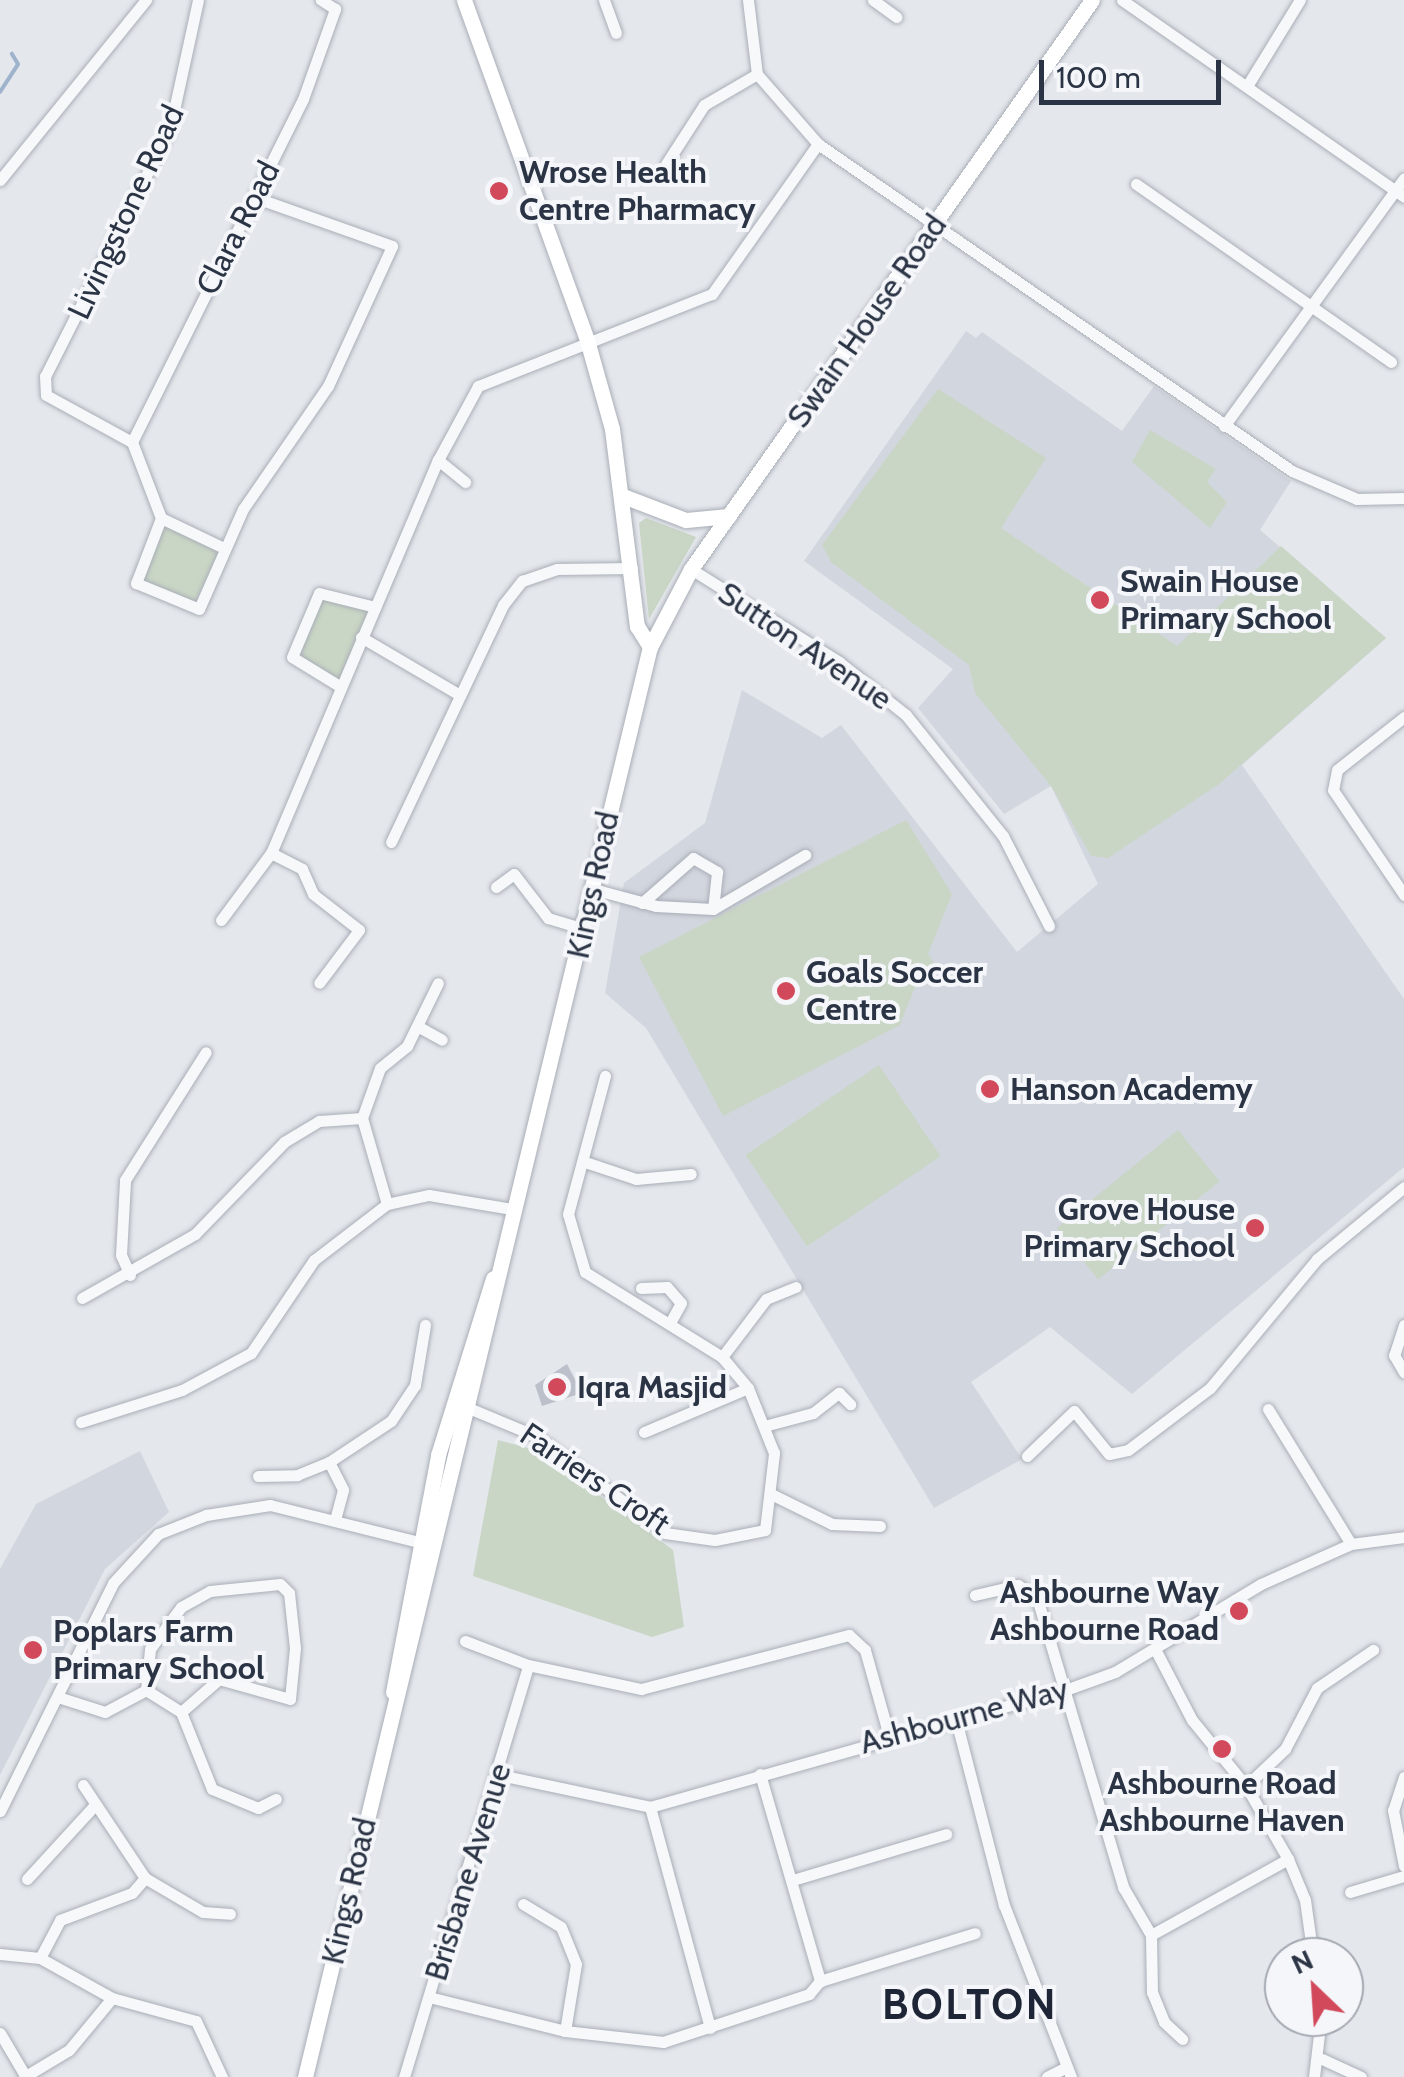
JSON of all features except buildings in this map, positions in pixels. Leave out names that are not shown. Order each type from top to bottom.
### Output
[{"type":"street","points":[[0,180],[146,0]]},
{"type":"street","name":"Livingstone Road","points":[[132,442],[65,410],[46,395],[45,376],[114,254],[170,128],[198,0]]},
{"type":"street","name":"Clara Road","points":[[132,442],[303,99],[335,9],[321,0]]},
{"type":"street","points":[[464,0],[587,340],[623,496],[637,626],[650,647]]},
{"type":"street","points":[[604,0],[616,34]]},
{"type":"street","points":[[748,0],[757,74],[818,144],[1292,471],[1357,500],[1404,498]]},
{"type":"street","points":[[873,0],[896,17]]},
{"type":"street","name":"Swain House Road","points":[[650,647],[691,570],[1092,0]]},
{"type":"street","points":[[1122,0],[1401,188],[1309,305],[1224,426]]},
{"type":"street","points":[[1248,86],[1300,0]]},
{"type":"street","points":[[666,164],[704,105],[757,74]]},
{"type":"street","points":[[221,920],[271,853],[438,460],[478,386],[712,294],[818,144]]},
{"type":"street","points":[[1136,184],[1392,362]]},
{"type":"street","points":[[132,442],[161,518],[136,584],[198,610],[224,548],[266,470],[302,432],[328,386],[392,246],[254,197]]},
{"type":"street","points":[[438,460],[465,482]]},
{"type":"street","points":[[623,496],[686,520],[728,516]]},
{"type":"street","points":[[161,518],[224,548]]},
{"type":"street","points":[[391,842],[460,696],[522,581],[556,569],[632,568]]},
{"type":"street","name":"Sutton Avenue","points":[[691,570],[839,662],[906,716],[1003,836],[1049,926]]},
{"type":"street","points":[[341,688],[292,657],[319,593],[375,606]]},
{"type":"street","points":[[361,637],[460,696]]},
{"type":"street","name":"Kings Road","points":[[305,2077],[393,1706],[472,1408],[496,1273],[584,929],[650,647]]},
{"type":"street","points":[[1403,890],[1333,790],[1337,770],[1404,717]]},
{"type":"street","points":[[271,853],[302,870],[313,894],[359,930],[319,983]]},
{"type":"street","points":[[593,889],[642,903],[713,909],[805,855]]},
{"type":"street","points":[[642,903],[692,858],[718,872],[713,909]]},
{"type":"street","points":[[496,886],[514,874],[548,918],[584,929]]},
{"type":"street","points":[[387,1204],[362,1118],[380,1068],[419,1027],[438,983]]},
{"type":"street","points":[[419,1027],[442,1040]]},
{"type":"street","points":[[130,1274],[121,1255],[124,1180],[206,1052]]},
{"type":"street","name":"Farriers Croft","points":[[472,1408],[536,1436],[665,1533],[715,1540],[765,1530],[771,1494],[768,1425],[748,1388],[722,1357],[585,1272],[568,1214],[588,1163],[605,1076]]},
{"type":"street","points":[[82,1298],[195,1234],[284,1142],[320,1122],[362,1118]]},
{"type":"street","points":[[588,1163],[636,1179],[692,1174]]},
{"type":"street","points":[[1028,1456],[1074,1410],[1109,1454],[1128,1450],[1210,1388],[1316,1259],[1404,1187]]},
{"type":"street","points":[[81,1422],[182,1390],[251,1353],[314,1260],[387,1204],[429,1195],[512,1209]]},
{"type":"street","name":"Kings Road","points":[[393,1706],[418,1542],[452,1402],[496,1273]]},
{"type":"street","points":[[641,1288],[667,1287],[680,1303],[670,1323]]},
{"type":"street","points":[[722,1357],[766,1299],[796,1287]]},
{"type":"street","points":[[258,1476],[296,1475],[329,1462],[391,1421],[415,1386],[425,1325]]},
{"type":"street","points":[[1404,1325],[1394,1355],[1404,1372]]},
{"type":"street","points":[[644,1432],[748,1388]]},
{"type":"street","points":[[768,1425],[812,1413],[839,1393],[850,1404]]},
{"type":"street","points":[[452,1402],[472,1408]]},
{"type":"street","points":[[1268,1408],[1352,1544]]},
{"type":"street","points":[[329,1462],[343,1490],[335,1520]]},
{"type":"street","points":[[771,1494],[832,1524],[880,1526]]},
{"type":"street","points":[[0,1811],[62,1698],[113,1583],[158,1534],[206,1515],[270,1505],[435,1546]]},
{"type":"street","points":[[863,1509],[865,1524]]},
{"type":"street","name":"Ashbourne Way","points":[[500,1775],[650,1808],[888,1736],[1068,1690],[1155,1649],[1260,1584],[1352,1544],[1404,1537]]},
{"type":"street","points":[[146,1690],[150,1649],[180,1608],[210,1592],[280,1584],[289,1593],[296,1648],[290,1699],[219,1679],[181,1712]]},
{"type":"street","points":[[975,1596],[1018,1585],[1032,1591],[1068,1690],[1123,1887],[1151,1936],[1152,1992],[1164,2022],[1182,2039]]},
{"type":"street","points":[[465,1640],[528,1665],[641,1690],[849,1635],[866,1650],[888,1736]]},
{"type":"street","points":[[1155,1649],[1214,1753],[1246,1786],[1288,1859],[1305,1900],[1310,1937]]},
{"type":"street","points":[[1246,1786],[1285,1749],[1317,1688],[1373,1650]]},
{"type":"street","name":"Brisbane Avenue","points":[[404,2077],[500,1775],[528,1665]]},
{"type":"street","points":[[62,1698],[105,1712],[146,1690]]},
{"type":"street","points":[[146,1690],[181,1712],[212,1789],[262,1813],[276,1799]]},
{"type":"street","points":[[956,1720],[1004,1905],[1069,2072],[1047,2077]]},
{"type":"street","points":[[760,1774],[820,1981]]},
{"type":"street","points":[[1404,1777],[1393,1810],[1404,1866]]},
{"type":"street","points":[[83,1785],[93,1807],[144,1878],[202,1912],[230,1914]]},
{"type":"street","points":[[27,1879],[93,1807]]},
{"type":"street","points":[[650,1808],[710,2028]]},
{"type":"street","points":[[793,1880],[946,1834]]},
{"type":"street","points":[[1151,1936],[1288,1859]]},
{"type":"street","points":[[1350,1892],[1404,1876]]},
{"type":"street","points":[[40,1958],[60,1920],[132,1893],[144,1878]]},
{"type":"street","points":[[524,1904],[562,1927],[576,1964],[565,2031]]},
{"type":"street","points":[[428,1997],[565,2031],[663,2042],[808,1994],[820,1981],[975,1933]]},
{"type":"street","points":[[0,1954],[40,1958],[112,1998],[196,2021],[222,2077]]},
{"type":"street","points":[[0,2034],[24,2074],[70,2050],[112,1998]]},
{"type":"street","points":[[1314,2077],[1322,2059],[1321,2037]]},
{"type":"street","points":[[1322,2059],[1362,2077]]},
{"type":"shaded area","points":[[966,331],[976,338],[982,332],[1122,431],[1154,386],[1291,481],[1260,530],[1386,638],[1242,765],[1404,999],[1404,1167],[1132,1394],[1050,1327],[971,1382],[1022,1459],[934,1508],[646,1028],[605,993],[624,883],[705,823],[742,690],[822,738],[841,725],[1017,952],[1098,884],[1051,786],[1004,814],[918,708],[953,669],[804,561]]},
{"type":"shaded area","name":"Poplars Farm Primary School","points":[[140,1451],[169,1512],[105,1569],[0,1775],[0,1569],[36,1504]]},
{"type":"green space","name":"Swain House Primary School","points":[[938,389],[1046,458],[1001,528],[1177,646],[1281,546],[1386,638],[1219,784],[1108,858],[1091,856],[1051,786],[975,693],[969,665],[831,562],[822,545]]},
{"type":"green space","points":[[1150,430],[1216,469],[1207,482],[1227,502],[1210,528],[1132,462]]},
{"type":"green space","points":[[646,518],[696,537],[649,619],[639,523]]},
{"type":"green space","points":[[163,525],[219,551],[194,605],[138,578]]},
{"type":"green space","points":[[321,598],[369,610],[339,680],[298,656]]},
{"type":"green space","name":"Goals Soccer Centre","points":[[906,820],[952,894],[928,954],[934,963],[921,972],[900,1025],[723,1116],[639,957]]},
{"type":"green space","points":[[879,1065],[941,1156],[807,1246],[746,1155]]},
{"type":"green space","points":[[1178,1130],[1220,1181],[1098,1279],[1057,1228]]},
{"type":"green space","points":[[498,1440],[539,1451],[673,1550],[684,1627],[652,1637],[473,1576]]},
{"type":"waterway","points":[[0,92],[18,64],[12,54]]},
{"type":"place","name":"Wrose Health Centre Pharmacy","points":[[499,191]]},
{"type":"place","name":"Swain House Primary School","points":[[1100,600]]},
{"type":"place","name":"Goals Soccer Centre","points":[[786,991]]},
{"type":"place","name":"Hanson Academy","points":[[990,1089]]},
{"type":"place","name":"Grove House Primary School","points":[[1255,1228]]},
{"type":"place","name":"Iqra Masjid","points":[[557,1387]]},
{"type":"place","name":"Ashbourne Way Ashbourne Road","points":[[1239,1611]]},
{"type":"place","name":"Poplars Farm Primary School","points":[[33,1650]]},
{"type":"place","name":"Ashbourne Road Ashbourne Haven","points":[[1222,1749]]},
{"type":"district","name":"BOLTON","points":[[970,2004]]}]
